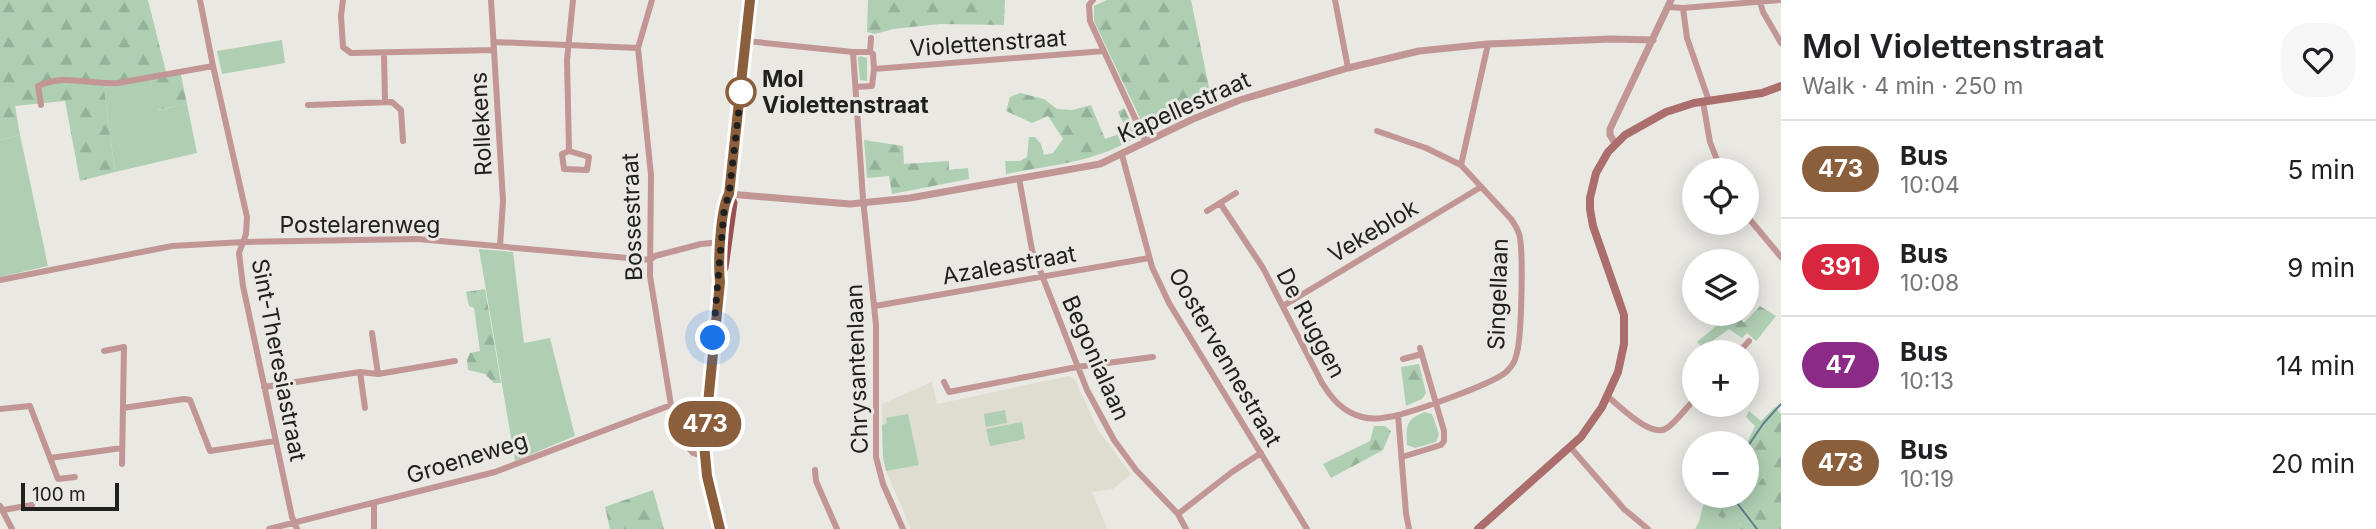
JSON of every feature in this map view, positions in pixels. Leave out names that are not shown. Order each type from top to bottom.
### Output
[{"type":"main road","points":[[720,529],[712,498],[704,444],[725,203],[729,194],[750,0]]},
{"type":"main road","points":[[1478,529],[1545,468],[1572,448],[1595,418],[1607,396],[1621,359],[1625,328],[1621,304],[1591,217],[1590,198],[1596,173],[1615,143],[1653,117],[1677,108],[1752,95],[1781,86]]},
{"type":"main road","points":[[720,282],[732,215],[733,203],[729,194]]},
{"type":"street","name":"Sint-Theresiastraat","points":[[200,0],[247,217],[244,242],[239,253],[243,286],[295,526]]},
{"type":"street","points":[[343,0],[341,16],[344,47],[351,53],[494,50]]},
{"type":"street","name":"Rollekens","points":[[491,0],[503,209],[500,246]]},
{"type":"street","points":[[569,150],[567,60],[573,0]]},
{"type":"street","name":"Bossestraat","points":[[652,0],[638,48],[652,175],[650,276],[671,405],[685,444],[693,453],[705,457]]},
{"type":"street","points":[[1093,0],[1089,5],[1090,21],[1146,142]]},
{"type":"street","points":[[1335,0],[1348,68]]},
{"type":"street","points":[[1615,143],[1610,129],[1670,3],[1683,8],[1781,0]]},
{"type":"street","points":[[1760,2],[1781,43]]},
{"type":"street","points":[[1683,8],[1687,38],[1706,102],[1710,142],[1716,158]]},
{"type":"street","points":[[856,87],[872,86],[874,69],[873,54],[870,52],[871,38]]},
{"type":"street","name":"Kapellestraat","points":[[729,194],[864,204],[1100,164],[1193,119],[1240,100],[1348,68],[1434,48],[1611,39],[1653,40]]},
{"type":"street","points":[[746,41],[870,52]]},
{"type":"street","points":[[494,42],[638,48]]},
{"type":"street","points":[[1461,166],[1488,44]]},
{"type":"street","name":"Violettenstraat","points":[[874,69],[1104,51]]},
{"type":"street","name":"Chrysantenlaan","points":[[853,52],[874,306],[876,457],[883,484],[903,529]]},
{"type":"street","points":[[384,53],[385,102]]},
{"type":"street","points":[[41,105],[38,86],[55,79],[118,83],[213,66]]},
{"type":"street","points":[[308,105],[392,102],[401,110],[404,141]]},
{"type":"street","name":"Singellaan","points":[[1377,131],[1426,148],[1461,166],[1511,219],[1520,234],[1516,357],[1501,378],[1434,402]]},
{"type":"street","points":[[569,150],[589,157],[587,170],[564,169],[562,154],[569,150]]},
{"type":"street","name":"Oostervennestraat","points":[[1122,155],[1149,258],[1169,303],[1307,529]]},
{"type":"street","name":"Begonialaan","points":[[1019,178],[1028,236],[1077,367],[1098,414],[1136,470],[1178,514],[1186,529]]},
{"type":"street","name":"Vekeblok","points":[[1283,306],[1481,187]]},
{"type":"street","points":[[1207,211],[1236,193]]},
{"type":"street","name":"De Ruggen","points":[[1220,203],[1263,268],[1331,397],[1342,408],[1360,417],[1379,419],[1434,402]]},
{"type":"street","points":[[1759,231],[1781,257]]},
{"type":"street","name":"Postelarenweg","points":[[0,280],[172,246],[244,242],[418,239],[650,260],[655,256],[690,247],[721,242]]},
{"type":"street","name":"Azaleastraat","points":[[874,306],[1149,258]]},
{"type":"street","points":[[372,333],[378,374]]},
{"type":"street","points":[[104,351],[124,347],[122,464]]},
{"type":"street","points":[[1402,457],[1441,445],[1444,440],[1444,431],[1421,351],[1403,359]]},
{"type":"street","points":[[944,382],[949,391],[1077,367],[1153,357]]},
{"type":"street","points":[[264,387],[360,372],[378,374],[455,361]]},
{"type":"street","points":[[360,372],[365,408]]},
{"type":"street","points":[[1607,396],[1646,427],[1658,430],[1667,429],[1682,413]]},
{"type":"street","points":[[123,408],[184,398],[190,400],[211,454],[275,441]]},
{"type":"street","name":"Groeneweg","points":[[269,529],[295,526],[503,469],[671,405]]},
{"type":"street","points":[[0,409],[30,406],[58,479],[75,477]]},
{"type":"street","points":[[1398,415],[1409,529]]},
{"type":"street","points":[[681,432],[695,443],[704,444]]},
{"type":"street","points":[[50,458],[122,447]]},
{"type":"street","points":[[1572,448],[1624,509],[1648,529]]},
{"type":"street","points":[[1178,514],[1261,453]]},
{"type":"street","points":[[815,470],[816,481],[837,529]]},
{"type":"street","points":[[374,503],[374,529]]},
{"type":"street","points":[[12,529],[1,508],[32,505]]},
{"type":"shaded area","points":[[1070,376],[1075,380],[1098,430],[1131,474],[1113,489],[1092,492],[1107,529],[911,529],[883,457],[882,404],[932,382],[937,404]]},
{"type":"green space","points":[[0,0],[148,0],[166,72],[181,75],[187,104],[157,110],[150,80],[104,88],[115,172],[80,181],[65,101],[15,106],[20,135],[0,140]]},
{"type":"green space","points":[[868,0],[1005,0],[1004,25],[940,24],[893,29],[875,34],[867,32]]},
{"type":"green space","points":[[1107,0],[1191,0],[1212,102],[1146,131],[1094,21],[1094,6]]},
{"type":"green space","points":[[282,40],[285,63],[222,74],[217,51]]},
{"type":"green space","points":[[860,56],[867,58],[867,81],[860,80]]},
{"type":"green space","points":[[150,80],[158,110],[187,104],[197,153],[115,172],[104,88]]},
{"type":"green space","points":[[1020,93],[1044,99],[1057,109],[1072,110],[1091,105],[1105,139],[1127,131],[1118,112],[1124,108],[1138,136],[1091,157],[1006,174],[1005,161],[1020,161],[1027,157],[1029,137],[1035,137],[1041,144],[1044,155],[1053,153],[1063,139],[1048,116],[1032,123],[1006,111],[1010,97]]},
{"type":"green space","points":[[20,135],[48,266],[0,277],[0,140]]},
{"type":"green space","points":[[864,140],[903,146],[904,164],[949,161],[949,170],[968,168],[969,179],[892,194],[889,176],[867,178]]},
{"type":"green space","points":[[479,249],[513,252],[524,343],[550,338],[575,436],[515,461]]},
{"type":"green space","points":[[485,289],[501,383],[494,383],[485,374],[468,370],[467,360],[470,353],[480,351],[474,308],[469,306],[466,292]]},
{"type":"green space","points":[[1759,307],[1776,316],[1757,340],[1747,333],[1742,338],[1729,329],[1714,340],[1699,340],[1716,326],[1759,326]]},
{"type":"green space","points":[[1419,364],[1426,393],[1422,399],[1406,406],[1401,367]]},
{"type":"green space","points":[[1775,407],[1781,414],[1781,529],[1739,529],[1741,526],[1731,510],[1723,519],[1706,508],[1743,508],[1746,511],[1759,508],[1759,482],[1766,474],[1759,468],[1759,431],[1753,431],[1755,426],[1746,417],[1756,417],[1761,421]]},
{"type":"green space","points":[[1005,410],[1007,423],[986,427],[984,414]]},
{"type":"green space","points":[[1425,412],[1432,414],[1439,434],[1436,442],[1415,448],[1407,445],[1408,424],[1414,417]]},
{"type":"green space","points":[[908,414],[919,465],[886,471],[882,425],[887,423],[886,418]]},
{"type":"green space","points":[[1022,422],[1025,439],[990,446],[986,429]]},
{"type":"green space","points":[[1374,426],[1385,426],[1391,431],[1383,450],[1331,478],[1323,464],[1370,441]]},
{"type":"green space","points":[[1759,468],[1766,474],[1759,482]]},
{"type":"green space","points":[[653,490],[664,529],[610,529],[605,507]]},
{"type":"green space","points":[[1702,508],[1723,519],[1731,509],[1741,526],[1739,529],[1695,529]]},
{"type":"waterway","points":[[1758,431],[1781,404]]},
{"type":"waterway","points":[[1741,508],[1757,529]]},
{"type":"bus line","name":"473","points":[[720,529],[706,468],[704,429],[720,282],[719,258],[724,211],[729,194],[750,0]]},
{"type":"place","name":"Mol Violettenstraat","points":[[741,92]]},
{"type":"route","points":[[713,338],[720,282],[719,258],[724,211],[729,194],[741,92]]}]
